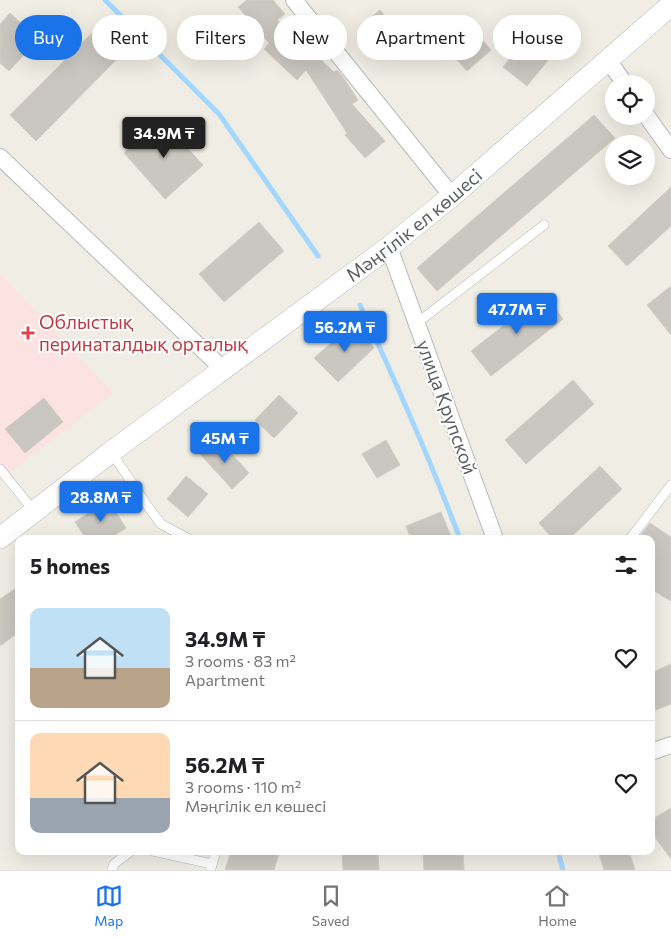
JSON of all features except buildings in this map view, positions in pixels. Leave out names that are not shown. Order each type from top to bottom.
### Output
[{"type":"street","points":[[294,0],[452,196]]},
{"type":"street","name":"Мәңгілік ел көшесі","points":[[0,538],[111,452],[389,247],[452,196],[671,5]]},
{"type":"street","points":[[608,60],[618,75]]},
{"type":"street","points":[[653,125],[671,150]]},
{"type":"street","points":[[0,157],[224,369]]},
{"type":"street","name":"улица Крупской","points":[[389,247],[494,535]]},
{"type":"street","points":[[655,751],[671,745]]},
{"type":"lane","points":[[416,323],[544,226]]},
{"type":"lane","points":[[111,452],[161,524],[182,535]]},
{"type":"lane","points":[[1,471],[34,511]]},
{"type":"lane","points":[[633,535],[671,485]]},
{"type":"lane","points":[[112,870],[114,864],[126,855]]},
{"type":"lane","points":[[168,855],[211,867],[215,855]]},
{"type":"shaded area","name":"Облыстық перинаталдық орталық","points":[[0,274],[113,393],[0,480]]},
{"type":"waterway","points":[[105,0],[219,114],[318,256]]},
{"type":"waterway","points":[[360,305],[412,421],[458,535]]},
{"type":"waterway","points":[[559,855],[563,870]]},
{"type":"place","name":"Облыстық перинаталдық орталық","points":[[28,333]]}]
